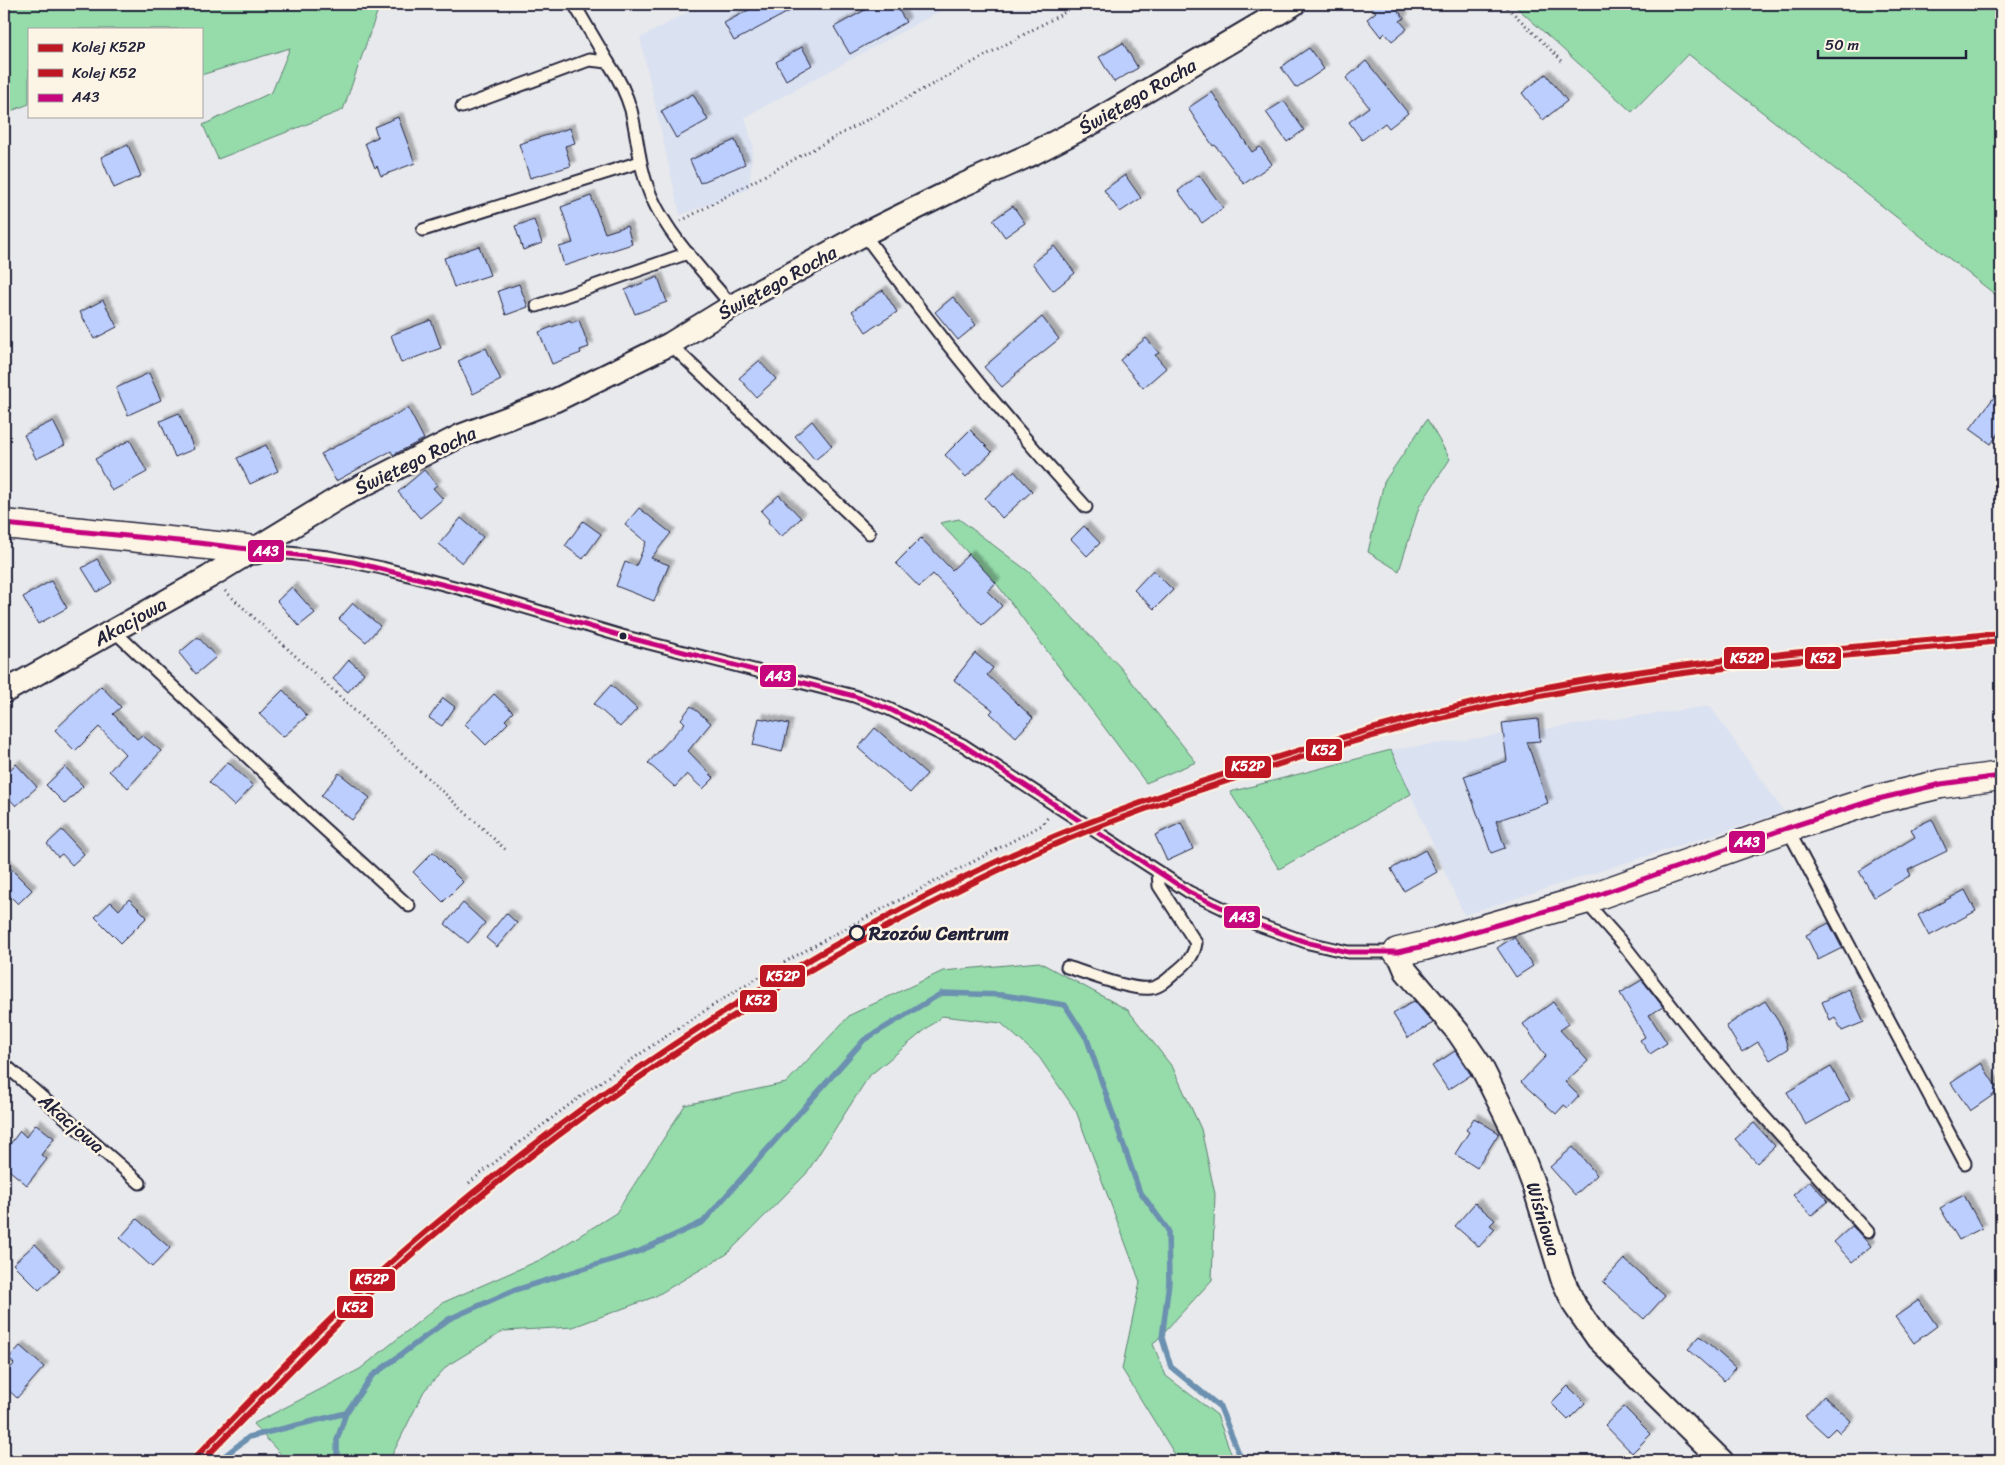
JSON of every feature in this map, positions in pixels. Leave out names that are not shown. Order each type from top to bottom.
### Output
[{"type":"street","name":"Świętego Rocha","points":[[256,550],[340,497],[460,436],[556,400],[670,344],[732,306],[864,234],[963,185],[1032,154],[1094,122],[1294,4]]},
{"type":"street","points":[[4,524],[256,550]]},
{"type":"street","name":"Akacjowa","points":[[4,692],[256,550]]},
{"type":"street","points":[[1398,952],[1584,900],[1787,828],[1874,800],[1941,784],[2001,776]]},
{"type":"street","name":"Wiśniowa","points":[[1398,952],[1406,971],[1458,1032],[1481,1066],[1512,1128],[1534,1186],[1562,1278],[1575,1306],[1598,1339],[1722,1461]]},
{"type":"lane","points":[[574,4],[619,79],[630,108],[640,162],[651,195],[668,228],[732,306]]},
{"type":"lane","points":[[462,107],[589,60],[608,62]]},
{"type":"lane","points":[[423,230],[640,162]]},
{"type":"lane","points":[[864,234],[892,272],[1045,463],[1086,507]]},
{"type":"lane","points":[[537,306],[688,254]]},
{"type":"lane","points":[[670,344],[869,534]]},
{"type":"lane","points":[[256,550],[328,558],[382,568],[478,593],[622,636],[854,696],[889,709],[963,745],[1189,892],[1256,924],[1309,943],[1348,952],[1398,952]]},
{"type":"lane","points":[[113,630],[409,906]]},
{"type":"lane","points":[[1787,828],[1965,1163]]},
{"type":"lane","points":[[1067,967],[1135,988],[1152,988],[1165,982],[1181,969],[1194,954],[1196,943],[1160,886],[1158,872]]},
{"type":"lane","points":[[1584,900],[1624,945],[1695,1036],[1751,1102],[1868,1232]]},
{"type":"lane","name":"Akacjowa","points":[[4,1064],[140,1183]]},
{"type":"path","points":[[668,228],[1080,4]]},
{"type":"path","points":[[1504,4],[1563,62]]},
{"type":"path","points":[[209,577],[506,850]]},
{"type":"path","points":[[469,1182],[587,1092],[667,1035],[747,985],[858,920],[970,864],[1042,825],[1056,806]]},
{"type":"shaded area","points":[[703,4],[953,4],[745,117],[753,146],[749,189],[680,215],[640,38]]},
{"type":"shaded area","points":[[1710,706],[1784,812],[1464,915],[1391,750]]},
{"type":"green space","points":[[4,4],[380,4],[343,110],[218,159],[203,125],[272,92],[290,48],[202,75],[202,28],[28,28],[28,104],[11,111],[4,68]]},
{"type":"green space","points":[[1513,4],[2001,4],[2001,299],[1688,54],[1632,112]]},
{"type":"green space","points":[[1427,419],[1450,459],[1419,507],[1399,571],[1368,552],[1384,482]]},
{"type":"green space","points":[[959,519],[1029,572],[1120,667],[1196,762],[1146,783],[996,583],[940,523]]},
{"type":"green space","points":[[1391,750],[1411,794],[1279,869],[1230,792]]},
{"type":"green space","points":[[1039,962],[1128,1010],[1173,1068],[1201,1129],[1215,1194],[1212,1280],[1153,1344],[1166,1376],[1217,1415],[1234,1461],[1179,1461],[1122,1369],[1140,1282],[1076,1111],[1039,1057],[1001,1023],[942,1016],[869,1076],[806,1174],[727,1254],[654,1297],[573,1327],[504,1331],[448,1365],[424,1391],[389,1461],[287,1461],[253,1424],[360,1369],[442,1303],[542,1259],[616,1213],[685,1105],[786,1083],[850,1015],[943,971]]},
{"type":"building","points":[[760,4],[803,4],[734,41],[724,23]]},
{"type":"building","points":[[876,4],[895,4],[906,22],[850,54],[834,27]]},
{"type":"building","points":[[1369,4],[1393,4],[1404,18],[1400,21],[1407,29],[1392,41],[1385,33],[1381,37],[1367,19],[1376,12]]},
{"type":"building","points":[[1123,43],[1138,68],[1114,82],[1099,57]]},
{"type":"building","points":[[802,47],[812,65],[786,80],[776,62]]},
{"type":"building","points":[[1309,48],[1324,69],[1296,88],[1281,67]]},
{"type":"building","points":[[1366,61],[1408,113],[1389,128],[1385,123],[1362,140],[1349,122],[1369,107],[1346,78]]},
{"type":"building","points":[[1546,74],[1567,101],[1543,120],[1522,93]]},
{"type":"building","points":[[1212,92],[1252,152],[1260,147],[1272,164],[1244,184],[1215,145],[1213,146],[1188,108]]},
{"type":"building","points":[[693,94],[708,120],[676,138],[661,111]]},
{"type":"building","points":[[1284,101],[1304,130],[1287,142],[1266,112]]},
{"type":"building","points":[[398,117],[415,163],[381,176],[377,166],[375,168],[365,143],[378,137],[374,127]]},
{"type":"building","points":[[570,128],[575,143],[565,146],[571,166],[530,178],[519,144]]},
{"type":"building","points":[[735,140],[745,164],[700,183],[690,160]]},
{"type":"building","points":[[128,145],[141,176],[114,188],[101,157]]},
{"type":"building","points":[[1125,175],[1141,198],[1120,212],[1104,190]]},
{"type":"building","points":[[1199,175],[1223,208],[1202,223],[1178,191]]},
{"type":"building","points":[[591,196],[605,233],[627,226],[632,244],[564,266],[559,247],[573,243],[561,207]]},
{"type":"building","points":[[1013,206],[1025,223],[1005,237],[993,220]]},
{"type":"building","points":[[534,220],[542,243],[523,250],[515,226]]},
{"type":"building","points":[[479,246],[490,275],[454,287],[444,258]]},
{"type":"building","points":[[1054,246],[1075,273],[1053,291],[1032,263]]},
{"type":"building","points":[[658,277],[667,302],[635,314],[625,290]]},
{"type":"building","points":[[519,284],[528,307],[506,315],[498,291]]},
{"type":"building","points":[[883,290],[897,312],[866,332],[852,311]]},
{"type":"building","points":[[953,297],[976,325],[958,340],[935,312]]},
{"type":"building","points":[[103,300],[117,327],[94,339],[80,312]]},
{"type":"building","points":[[1042,317],[1059,339],[1015,374],[1002,387],[984,367]]},
{"type":"building","points":[[431,320],[441,348],[401,363],[391,335]]},
{"type":"building","points":[[570,320],[571,323],[579,320],[589,347],[580,350],[581,353],[552,364],[539,332]]},
{"type":"building","points":[[1146,338],[1159,353],[1155,355],[1166,368],[1143,388],[1120,360]]},
{"type":"building","points":[[486,348],[501,380],[473,394],[458,361]]},
{"type":"building","points":[[759,361],[776,379],[756,397],[739,378]]},
{"type":"building","points":[[149,373],[161,400],[128,415],[116,388]]},
{"type":"building","points":[[2001,388],[2001,430],[1991,444],[1970,429]]},
{"type":"building","points":[[408,408],[424,439],[393,455],[391,451],[336,481],[321,454]]},
{"type":"building","points":[[179,413],[194,449],[175,457],[160,421]]},
{"type":"building","points":[[53,421],[65,445],[36,459],[24,435]]},
{"type":"building","points":[[812,421],[832,446],[815,460],[795,436]]},
{"type":"building","points":[[970,430],[992,452],[966,477],[945,455]]},
{"type":"building","points":[[130,440],[147,472],[112,491],[95,459]]},
{"type":"building","points":[[266,445],[278,471],[250,484],[237,458]]},
{"type":"building","points":[[424,470],[437,485],[433,488],[443,499],[420,518],[398,492]]},
{"type":"building","points":[[1014,471],[1032,491],[1002,518],[985,498]]},
{"type":"building","points":[[779,495],[801,518],[781,537],[761,511]]},
{"type":"building","points":[[639,508],[671,533],[651,558],[669,565],[654,601],[616,586],[625,562],[636,566],[646,542],[625,525]]},
{"type":"building","points":[[461,518],[483,537],[462,563],[439,544]]},
{"type":"building","points":[[583,521],[601,534],[583,559],[565,546]]},
{"type":"building","points":[[1084,526],[1100,543],[1087,556],[1071,539]]},
{"type":"building","points":[[921,538],[952,570],[969,554],[996,583],[987,591],[1002,606],[982,625],[933,574],[919,587],[896,563]]},
{"type":"building","points":[[97,559],[112,583],[97,592],[82,568]]},
{"type":"building","points":[[1153,570],[1173,590],[1154,609],[1134,590]]},
{"type":"building","points":[[51,581],[67,608],[38,624],[23,597]]},
{"type":"building","points":[[292,587],[315,613],[299,626],[277,601]]},
{"type":"building","points":[[353,603],[380,626],[366,642],[339,619]]},
{"type":"building","points":[[198,637],[216,657],[196,674],[179,653]]},
{"type":"building","points":[[975,653],[993,668],[987,675],[1033,718],[1016,737],[990,713],[993,710],[954,680]]},
{"type":"building","points":[[349,660],[364,673],[348,692],[333,679]]},
{"type":"building","points":[[611,685],[637,709],[620,727],[594,704]]},
{"type":"building","points":[[101,686],[121,707],[113,714],[137,739],[142,735],[161,751],[128,788],[109,771],[125,754],[99,727],[75,751],[55,730]]},
{"type":"building","points":[[283,690],[307,716],[283,737],[259,714]]},
{"type":"building","points":[[494,694],[513,712],[505,720],[508,723],[486,745],[465,724]]},
{"type":"building","points":[[443,698],[455,707],[442,726],[429,718]]},
{"type":"building","points":[[691,706],[711,723],[688,751],[714,778],[703,789],[687,774],[675,787],[648,763],[685,723],[681,719]]},
{"type":"building","points":[[759,718],[789,724],[782,752],[753,745]]},
{"type":"building","points":[[1538,719],[1540,741],[1527,742],[1548,803],[1496,821],[1505,848],[1491,853],[1464,776],[1507,761],[1502,723]]},
{"type":"building","points":[[875,728],[927,774],[910,793],[858,748]]},
{"type":"building","points":[[228,762],[253,786],[234,806],[209,782]]},
{"type":"building","points":[[16,764],[37,787],[16,806],[4,793],[4,775]]},
{"type":"building","points":[[65,767],[83,786],[65,804],[46,785]]},
{"type":"building","points":[[339,773],[370,798],[352,820],[321,796]]},
{"type":"building","points":[[1932,819],[1947,851],[1908,870],[1911,875],[1874,897],[1859,871],[1915,837],[1911,829]]},
{"type":"building","points":[[1181,823],[1193,849],[1167,861],[1155,835]]},
{"type":"building","points":[[62,830],[84,854],[72,865],[62,854],[58,857],[47,844]]},
{"type":"building","points":[[1425,850],[1437,872],[1404,891],[1391,869]]},
{"type":"building","points":[[433,852],[463,882],[443,902],[413,872]]},
{"type":"building","points":[[4,862],[32,890],[18,904],[4,890]]},
{"type":"building","points":[[1965,890],[1976,911],[1929,936],[1918,915]]},
{"type":"building","points":[[129,899],[147,917],[121,943],[95,917],[111,902],[119,910]]},
{"type":"building","points":[[463,903],[485,923],[468,943],[445,924]]},
{"type":"building","points":[[506,913],[517,923],[497,947],[486,938]]},
{"type":"building","points":[[1829,923],[1842,948],[1818,960],[1806,935]]},
{"type":"building","points":[[1514,937],[1533,966],[1516,977],[1497,948]]},
{"type":"building","points":[[1642,980],[1663,1007],[1649,1015],[1667,1043],[1650,1054],[1640,1040],[1645,1037],[1620,993]]},
{"type":"building","points":[[1849,989],[1864,1022],[1842,1031],[1835,1017],[1830,1020],[1822,1002]]},
{"type":"building","points":[[1414,1001],[1433,1023],[1408,1038],[1393,1014]]},
{"type":"building","points":[[1765,1001],[1782,1027],[1788,1049],[1770,1060],[1758,1042],[1742,1052],[1726,1026]]},
{"type":"building","points":[[1553,1002],[1569,1024],[1560,1030],[1588,1061],[1565,1082],[1579,1096],[1568,1108],[1564,1105],[1556,1114],[1521,1082],[1546,1056],[1523,1024]]},
{"type":"building","points":[[1455,1051],[1471,1075],[1448,1090],[1432,1066]]},
{"type":"building","points":[[1981,1063],[1999,1091],[1970,1111],[1951,1083]]},
{"type":"building","points":[[1831,1067],[1850,1100],[1806,1125],[1787,1092]]},
{"type":"building","points":[[1474,1118],[1499,1133],[1477,1168],[1455,1154],[1469,1132],[1466,1130]]},
{"type":"building","points":[[1754,1123],[1775,1146],[1757,1163],[1735,1139]]},
{"type":"building","points":[[36,1124],[54,1138],[41,1155],[47,1159],[27,1185],[4,1166],[4,1152],[20,1131],[26,1137]]},
{"type":"building","points":[[1573,1147],[1597,1175],[1575,1195],[1550,1167]]},
{"type":"building","points":[[1810,1181],[1828,1201],[1811,1216],[1793,1195]]},
{"type":"building","points":[[1964,1195],[1982,1228],[1959,1240],[1940,1208]]},
{"type":"building","points":[[1475,1203],[1495,1220],[1490,1225],[1495,1229],[1479,1247],[1455,1226]]},
{"type":"building","points":[[137,1219],[170,1248],[152,1267],[120,1238]]},
{"type":"building","points":[[1852,1226],[1871,1246],[1852,1262],[1834,1242]]},
{"type":"building","points":[[35,1244],[60,1270],[39,1290],[13,1264]]},
{"type":"building","points":[[1624,1259],[1665,1296],[1644,1319],[1603,1282]]},
{"type":"building","points":[[1919,1300],[1937,1326],[1914,1343],[1895,1317]]},
{"type":"building","points":[[1700,1336],[1736,1368],[1724,1381],[1688,1349]]},
{"type":"building","points":[[20,1346],[44,1367],[17,1398],[4,1386],[4,1376],[14,1364],[9,1358]]},
{"type":"building","points":[[1568,1386],[1585,1403],[1568,1420],[1551,1403]]},
{"type":"building","points":[[1824,1396],[1851,1421],[1840,1433],[1835,1428],[1827,1436],[1805,1416]]},
{"type":"building","points":[[1624,1407],[1651,1434],[1632,1453],[1605,1425]]},
{"type":"waterway","points":[[218,1461],[249,1437],[346,1413],[372,1376],[449,1319],[512,1291],[640,1251],[703,1222],[864,1040],[942,993],[1003,995],[1065,1005],[1087,1039],[1139,1190],[1168,1230],[1169,1282],[1162,1338],[1171,1367],[1220,1407],[1242,1461]]},
{"type":"waterway","points":[[337,1461],[337,1440],[346,1413]]},
{"type":"rail line","name":"K52P","points":[[192,1461],[306,1343],[396,1258],[494,1176],[564,1122],[635,1071],[782,976],[934,892],[1013,854],[1123,810],[1234,771],[1387,725],[1503,696],[1656,669],[1828,649],[2001,633]]},
{"type":"rail line","name":"K52","points":[[202,1461],[313,1348],[398,1266],[482,1195],[594,1109],[710,1031],[831,958],[971,883],[1020,860],[1074,836],[1184,795],[1390,731],[1506,703],[1659,676],[2001,641]]},
{"type":"transit line","name":"A43","points":[[4,524],[199,543],[353,562],[477,593],[622,636],[854,696],[889,709],[963,745],[1189,892],[1256,924],[1309,943],[1348,952],[1398,952],[1424,946],[1584,900],[1787,828],[1874,800],[1941,784],[2001,776]]},
{"type":"place","name":"Rzozów Centrum","points":[[857,933]]}]
